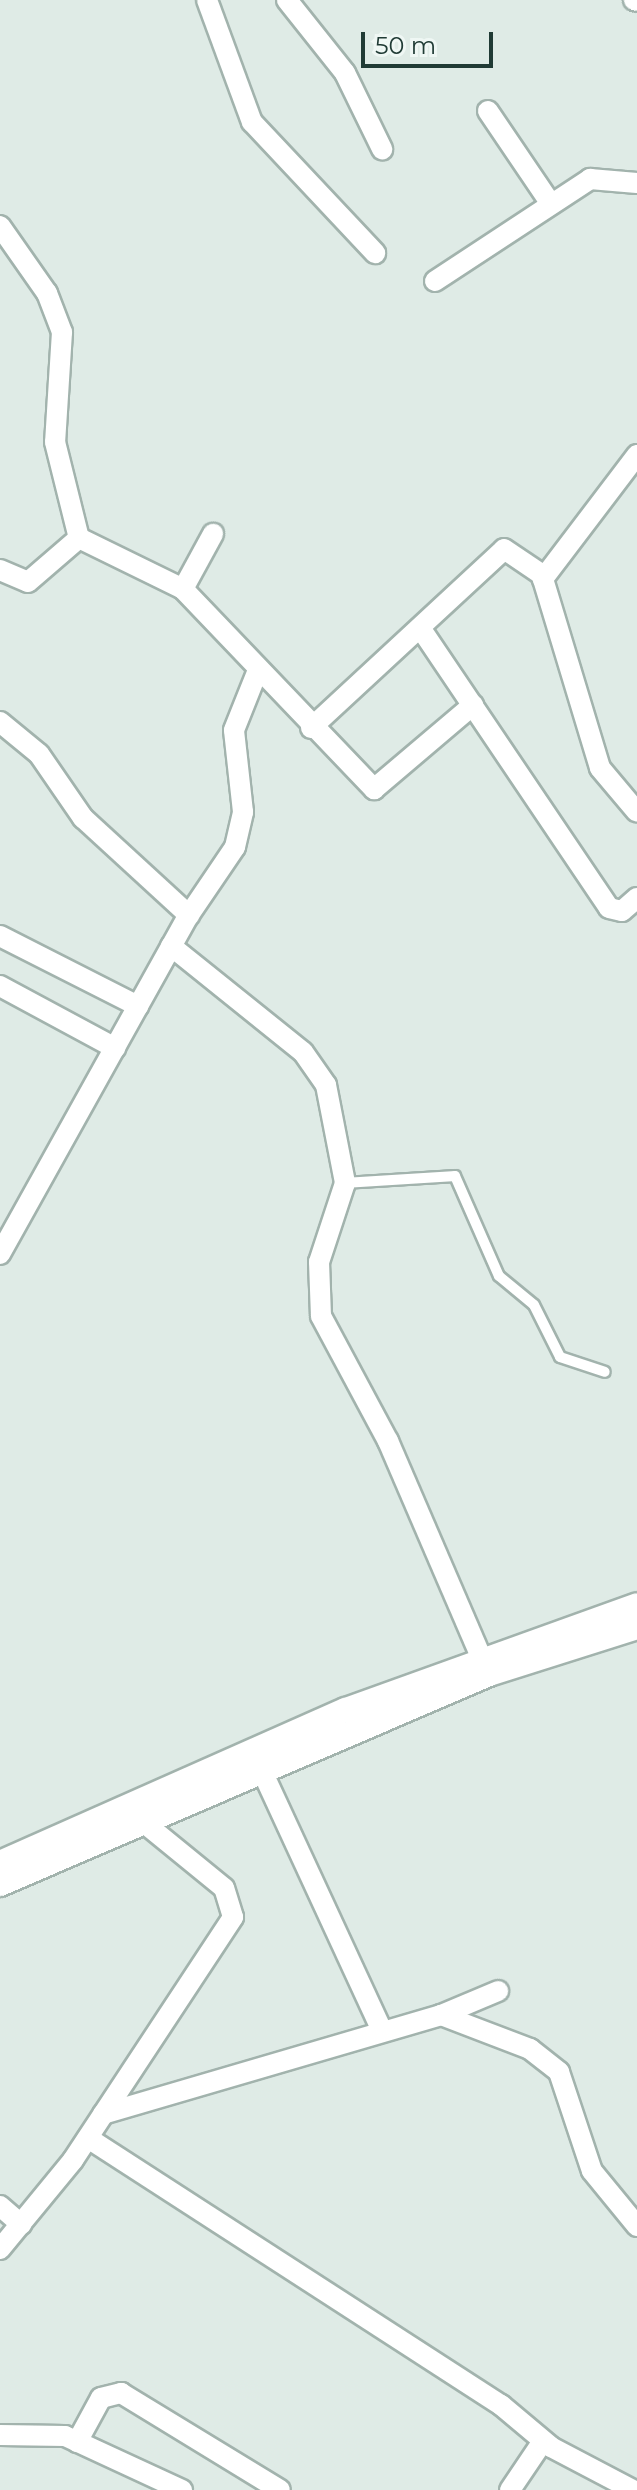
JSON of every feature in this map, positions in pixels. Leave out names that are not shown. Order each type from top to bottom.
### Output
[{"type":"street","points":[[207,0],[252,122],[375,253]]},
{"type":"street","points":[[287,0],[345,73],[382,149]]},
{"type":"street","points":[[488,111],[551,204]]},
{"type":"street","points":[[435,281],[551,204],[600,176],[635,188]]},
{"type":"street","points":[[0,226],[47,293],[62,332],[55,442],[79,538],[183,589],[311,728],[374,789],[473,705]]},
{"type":"street","points":[[544,576],[637,455]]},
{"type":"street","points":[[183,589],[213,534]]},
{"type":"street","points":[[0,570],[28,582],[79,538]]},
{"type":"street","points":[[311,728],[504,549],[544,576],[600,768],[637,812]]},
{"type":"street","points":[[421,629],[609,908],[622,911],[637,898]]},
{"type":"street","points":[[0,1254],[171,946],[240,832],[234,730],[258,670]]},
{"type":"street","points":[[0,722],[39,754],[83,818],[189,915]]},
{"type":"street","points":[[0,936],[138,1006]]},
{"type":"street","points":[[171,946],[317,1068],[345,1183],[319,1262],[321,1316],[388,1441],[481,1657]]},
{"type":"street","points":[[0,986],[115,1048]]},
{"type":"street","points":[[0,1863],[481,1657],[637,1605]]},
{"type":"street","points":[[0,1884],[489,1674],[637,1627]]},
{"type":"street","points":[[262,1771],[381,2028]]},
{"type":"street","points":[[0,2249],[88,2138],[233,1917],[224,1888],[143,1822]]},
{"type":"street","points":[[103,2114],[381,2028],[441,2015],[498,1991]]},
{"type":"street","points":[[441,2015],[530,2049],[559,2072],[592,2171],[637,2226]]},
{"type":"street","points":[[88,2138],[501,2405],[543,2441],[633,2490]]},
{"type":"street","points":[[0,2206],[21,2224]]},
{"type":"street","points":[[77,2442],[101,2398],[121,2393],[280,2490]]},
{"type":"street","points":[[0,2435],[44,2432],[77,2442],[182,2490]]},
{"type":"street","points":[[510,2490],[543,2441]]},
{"type":"lane","points":[[345,1183],[455,1176],[499,1276],[534,1305],[560,1357],[605,1372]]}]
